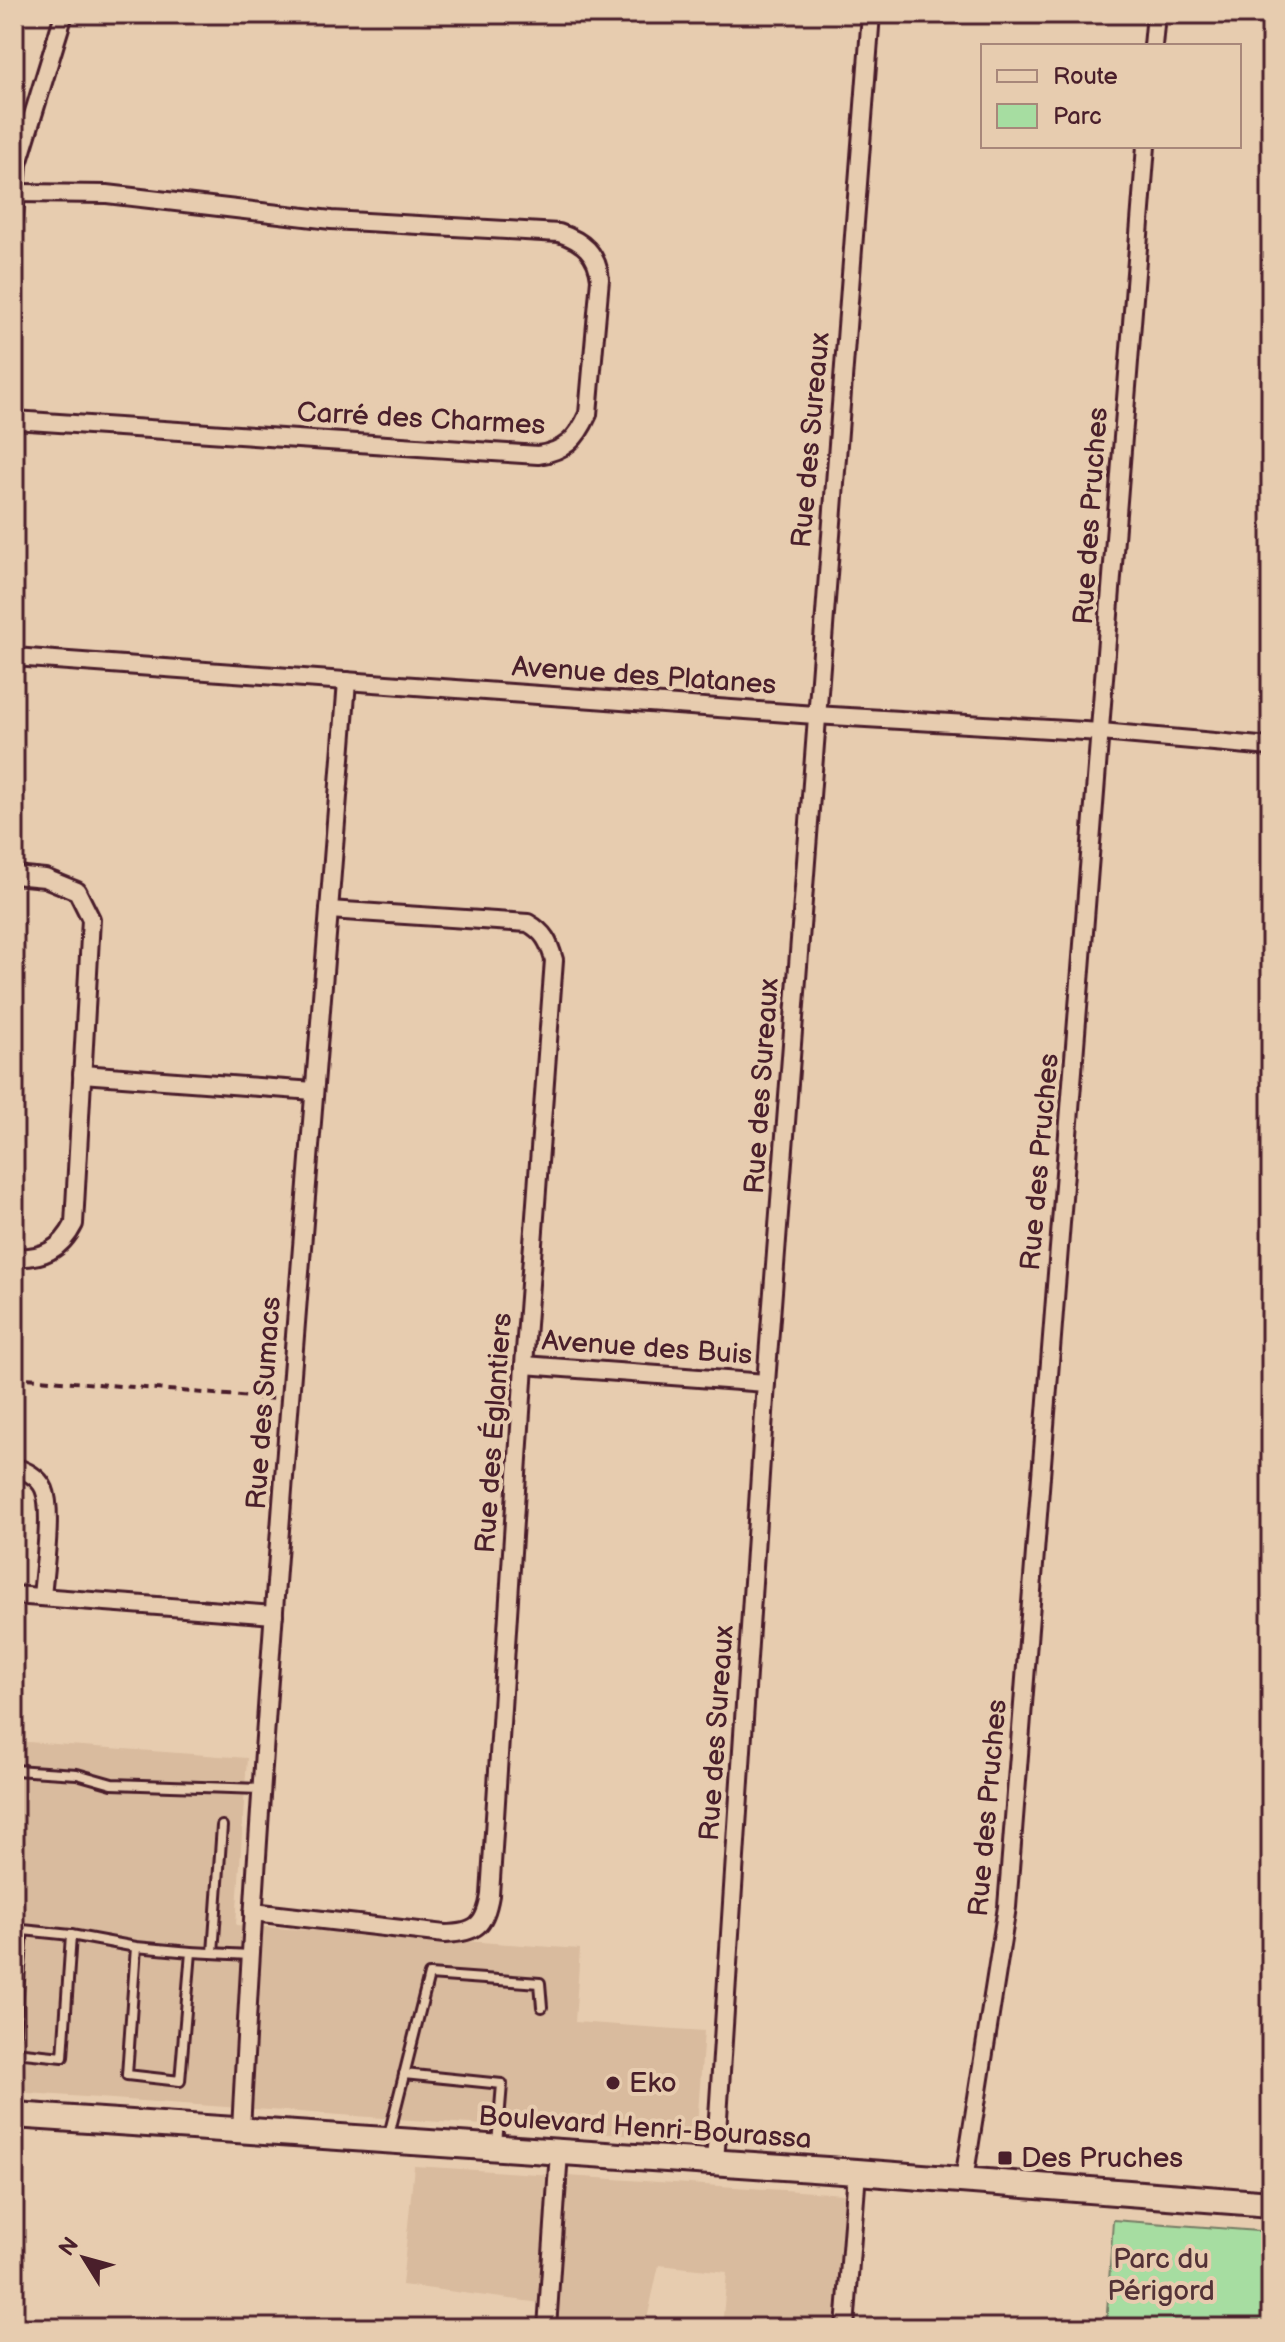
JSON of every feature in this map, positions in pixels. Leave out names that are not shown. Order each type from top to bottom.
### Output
[{"type":"main road","name":"Boulevard Henri-Bourassa","points":[[14,2115],[857,2172],[1271,2204]]},
{"type":"street","points":[[14,218],[18,164],[64,14]]},
{"type":"street","name":"Rue des Sureaux","points":[[715,2163],[766,1383],[871,14]]},
{"type":"street","points":[[1153,44],[1156,14]]},
{"type":"street","name":"Rue des Pruches","points":[[964,2180],[1007,1907],[1146,148]]},
{"type":"street","name":"Carré des Charmes","points":[[14,420],[538,455],[555,452],[570,444],[588,414],[600,279],[598,263],[589,249],[574,238],[559,233],[331,220],[107,194],[16,193]]},
{"type":"street","name":"Avenue des Platanes","points":[[14,657],[815,715],[1101,732],[1271,747]]},
{"type":"street","name":"Rue des Sumacs","points":[[241,2130],[274,1615],[347,681]]},
{"type":"street","points":[[14,875],[45,878],[77,891],[91,919],[74,1224],[67,1238],[55,1249],[32,1258],[14,1257]]},
{"type":"street","name":"Rue des Églantiers","points":[[253,1912],[445,1934],[463,1933],[479,1926],[487,1911],[554,960],[549,942],[528,923],[329,910]]},
{"type":"street","points":[[82,1074],[314,1091]]},
{"type":"street","name":"Avenue des Buis","points":[[524,1365],[766,1383]]},
{"type":"street","points":[[14,1467],[32,1475],[43,1486],[47,1504],[42,1597]]},
{"type":"street","points":[[14,1595],[274,1615]]},
{"type":"street","points":[[547,2328],[559,2152]]},
{"type":"street","points":[[845,2328],[857,2172]]},
{"type":"lane","points":[[14,1770],[77,1774],[112,1784],[262,1789]]},
{"type":"lane","points":[[213,1953],[222,1826]]},
{"type":"lane","points":[[14,2045],[19,1929],[136,1947],[250,1955]]},
{"type":"lane","points":[[14,2052],[63,2057],[71,1935]]},
{"type":"lane","points":[[136,1947],[127,2075],[180,2081],[191,1952]]},
{"type":"lane","points":[[388,2140],[429,1975],[540,1983],[542,2007]]},
{"type":"lane","points":[[404,2074],[502,2084],[496,2148]]},
{"type":"path","points":[[14,1377],[291,1399]]},
{"type":"shaded area","points":[[14,1741],[247,1758],[236,1925],[580,1949],[575,2022],[704,2031],[696,2140],[14,2092]]},
{"type":"shaded area","points":[[414,2166],[844,2194],[834,2328],[722,2328],[727,2272],[659,2265],[645,2328],[556,2328],[556,2305],[402,2285]]},
{"type":"green space","name":"Parc du Périgord","points":[[1113,2220],[1271,2232],[1271,2328],[1106,2328]]},
{"type":"place","name":"Eko","points":[[613,2083]]},
{"type":"place","name":"Des Pruches","points":[[1005,2158]]}]
